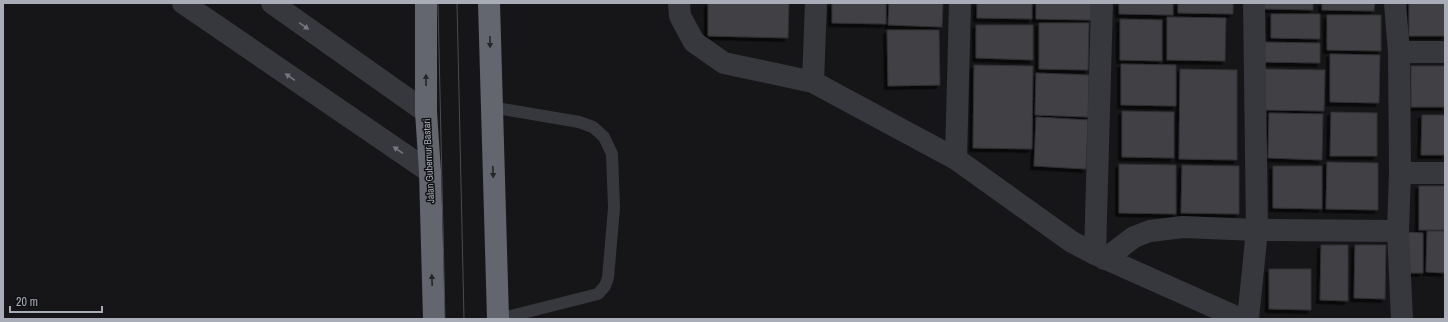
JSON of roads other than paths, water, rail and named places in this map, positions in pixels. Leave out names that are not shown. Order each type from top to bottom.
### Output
[{"type":"highway","name":"Jalan Gubernur Bastari","points":[[426,3],[426,112],[430,172],[434,319]]},
{"type":"highway","points":[[489,3],[498,319]]},
{"type":"street","points":[[183,3],[430,172]]},
{"type":"street","points":[[272,3],[426,112]]},
{"type":"street","points":[[679,3],[680,16],[694,42],[724,63],[813,82],[956,160],[1072,242],[1100,257],[1241,319]]},
{"type":"street","points":[[813,82],[816,3]]},
{"type":"street","points":[[956,160],[960,3]]},
{"type":"street","points":[[1100,257],[1102,3]]},
{"type":"street","points":[[1248,319],[1257,230],[1254,3]]},
{"type":"street","points":[[1395,3],[1398,52],[1400,173],[1398,231],[1402,319]]},
{"type":"street","points":[[1398,52],[1445,52]]},
{"type":"street","points":[[1400,173],[1445,173]]},
{"type":"street","points":[[1100,257],[1134,237],[1150,231],[1183,227],[1257,230],[1398,231]]},
{"type":"lane","points":[[491,107],[579,122],[593,128],[604,137],[612,154],[614,208],[608,278],[605,286],[598,294],[498,319]]},
{"type":"tram line","points":[[438,3],[445,319]]},
{"type":"tram line","points":[[457,3],[464,319]]}]
